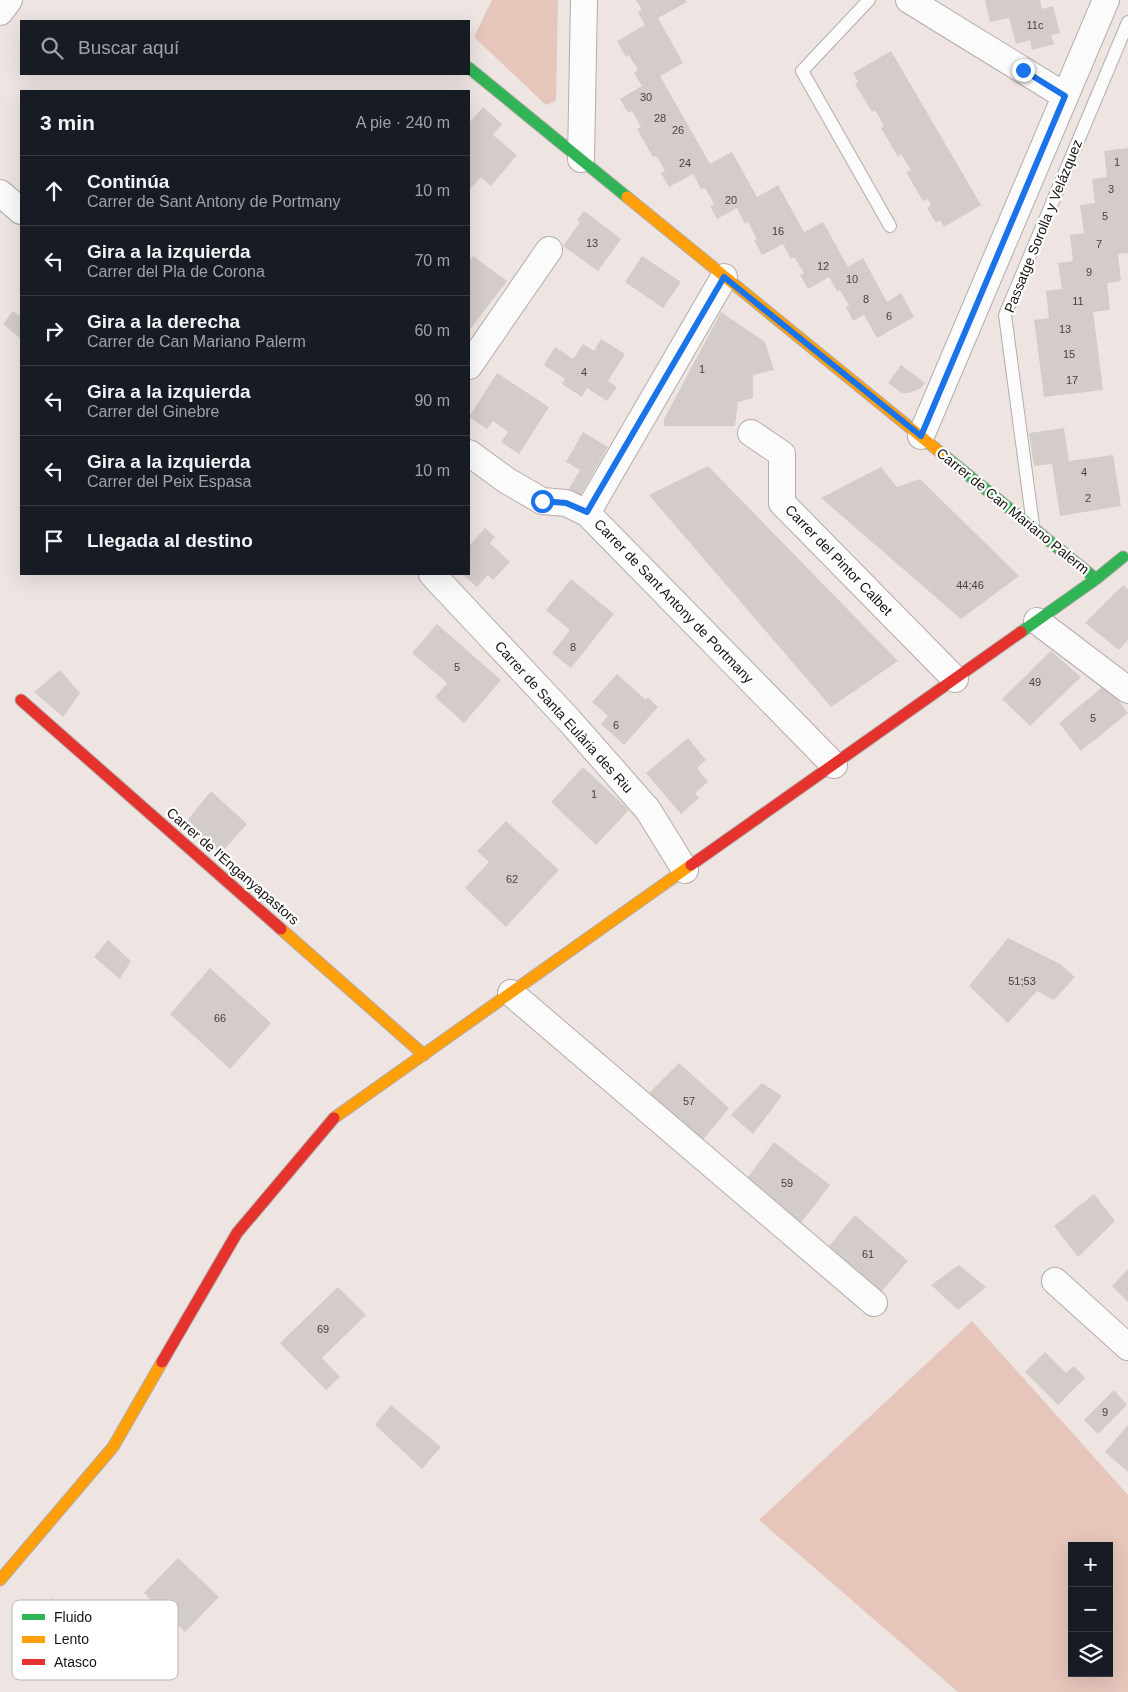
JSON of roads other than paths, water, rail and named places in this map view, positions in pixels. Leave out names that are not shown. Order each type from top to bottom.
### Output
[{"type":"street","points":[[0,12],[9,0]]},
{"type":"street","points":[[580,159],[584,0]]},
{"type":"street","points":[[909,0],[1065,96]]},
{"type":"street","points":[[921,436],[1106,0]]},
{"type":"street","name":"Carrer de Can Mariano Palerm","points":[[470,69],[1096,579]]},
{"type":"street","points":[[0,193],[20,210]]},
{"type":"street","points":[[470,365],[549,250]]},
{"type":"street","points":[[587,512],[724,277]]},
{"type":"street","name":"Carrer del Pintor Calbet","points":[[751,433],[782,454],[782,503],[955,679]]},
{"type":"street","name":"Carrer de Sant Antony de Portmany","points":[[470,454],[506,480],[542,501],[566,503],[587,512],[834,765]]},
{"type":"street","points":[[0,1580],[113,1447],[237,1234],[337,1115],[1126,557]]},
{"type":"street","name":"Carrer de Santa Eulària des Riu","points":[[433,575],[568,719],[648,810],[684,870]]},
{"type":"street","points":[[1037,621],[1128,690]]},
{"type":"street","name":"Carrer de l'Enganyapastors","points":[[22,700],[424,1054]]},
{"type":"street","points":[[511,993],[874,1302]]},
{"type":"street","points":[[1055,1281],[1128,1347]]},
{"type":"lane","points":[[869,0],[802,70],[890,226]]},
{"type":"lane","name":"Passatge Sorolla y Velázquez","points":[[1033,528],[1005,315],[1128,22]]}]
